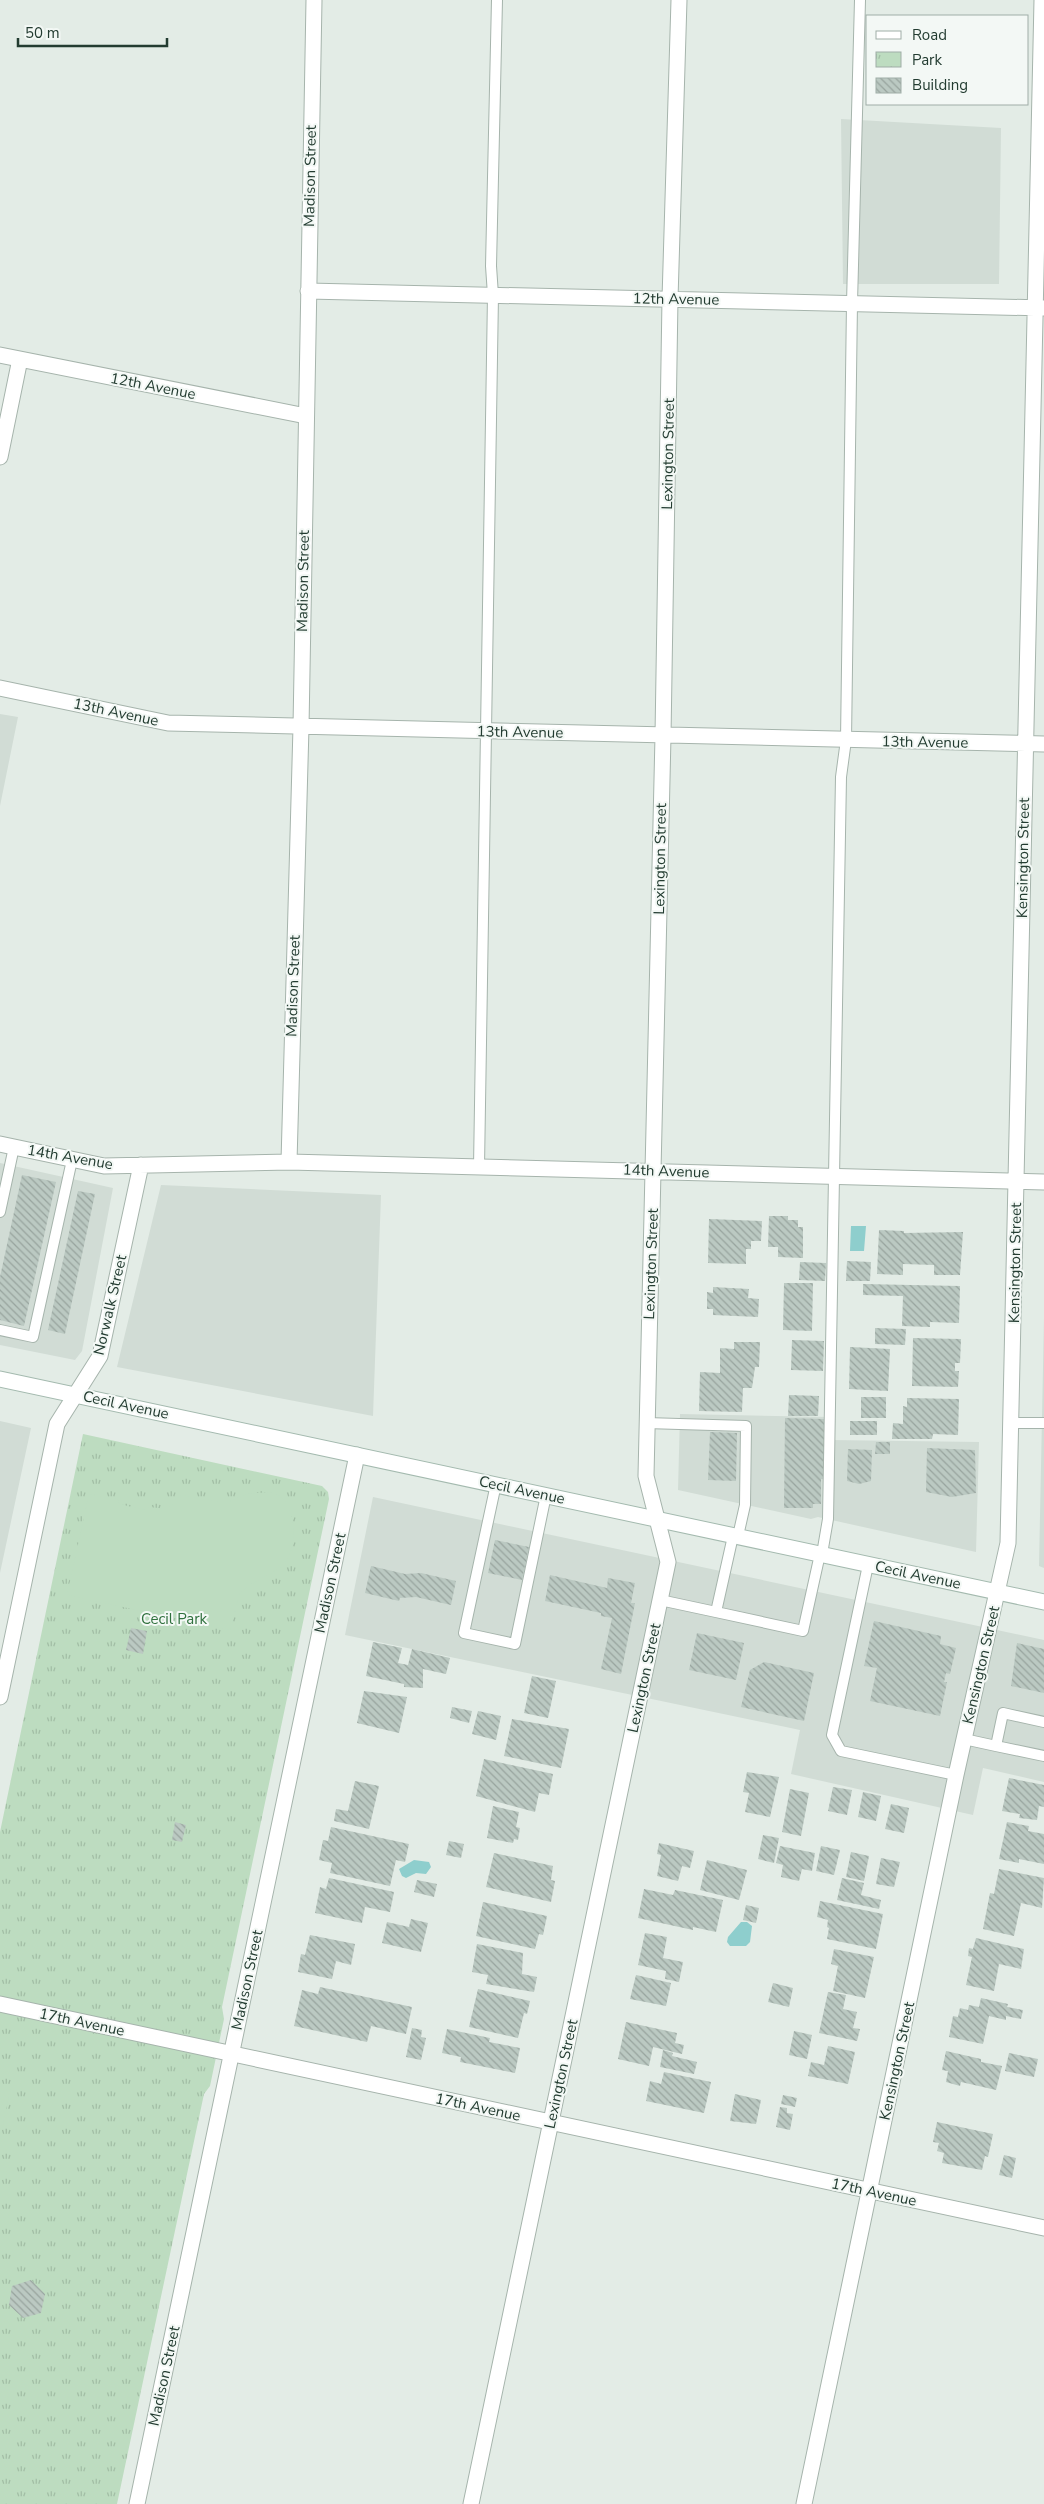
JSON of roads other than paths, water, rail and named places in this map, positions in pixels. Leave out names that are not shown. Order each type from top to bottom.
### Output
[{"type":"street","name":"Madison Street","points":[[288,1162],[301,727],[314,0]]},
{"type":"street","name":"Lexington Street","points":[[471,2504],[668,1562],[646,1476],[646,1423],[654,1170],[670,299],[679,0]]},
{"type":"street","name":"Kensington Street","points":[[804,2504],[956,1775],[1008,1544],[1017,1181],[1024,744],[1039,307],[1042,0]]},
{"type":"street","name":"12th Avenue","points":[[308,291],[1039,307]]},
{"type":"street","name":"12th Avenue","points":[[0,355],[306,416]]},
{"type":"street","points":[[0,457],[20,359]]},
{"type":"street","name":"13th Avenue","points":[[0,688],[168,723],[1044,744]]},
{"type":"street","name":"14th Avenue","points":[[7,1146],[104,1166],[141,1166]]},
{"type":"street","points":[[141,1166],[288,1162]]},
{"type":"street","name":"14th Avenue","points":[[288,1162],[654,1170],[1044,1182]]},
{"type":"street","name":"Norwalk Street","points":[[0,1697],[57,1424],[100,1356],[141,1166]]},
{"type":"street","name":"Cecil Avenue","points":[[0,1379],[1044,1602]]},
{"type":"street","name":"Madison Street","points":[[137,2504],[357,1455]]},
{"type":"street","name":"17th Avenue","points":[[0,2004],[1044,2228]]},
{"type":"lane","points":[[479,1167],[488,732],[494,296],[491,266],[497,0]]},
{"type":"lane","points":[[660,1600],[803,1631],[828,1527],[836,1176],[840,777],[846,740],[852,303],[860,0]]},
{"type":"lane","points":[[0,1212],[7,1146]]},
{"type":"lane","points":[[0,1330],[33,1337],[72,1160]]},
{"type":"lane","points":[[646,1423],[746,1426],[744,1505],[716,1612]]},
{"type":"lane","points":[[1012,1423],[1044,1424]]},
{"type":"lane","points":[[496,1484],[464,1633],[515,1644],[546,1495]]},
{"type":"lane","points":[[868,1565],[832,1735],[841,1751],[956,1775]]},
{"type":"lane","points":[[996,1746],[1003,1713],[1044,1722]]},
{"type":"lane","points":[[964,1739],[1044,1756]]},
{"type":"water","points":[[851,1226],[866,1226],[864,1251],[850,1251]]},
{"type":"water","points":[[414,1860],[429,1862],[431,1867],[426,1874],[416,1873],[406,1878],[402,1876],[399,1869]]},
{"type":"water","points":[[741,1922],[747,1922],[752,1926],[750,1942],[746,1946],[730,1946],[727,1942],[728,1937]]},
{"type":"park label","name":"Cecil Park","points":[[174,1619]]}]
